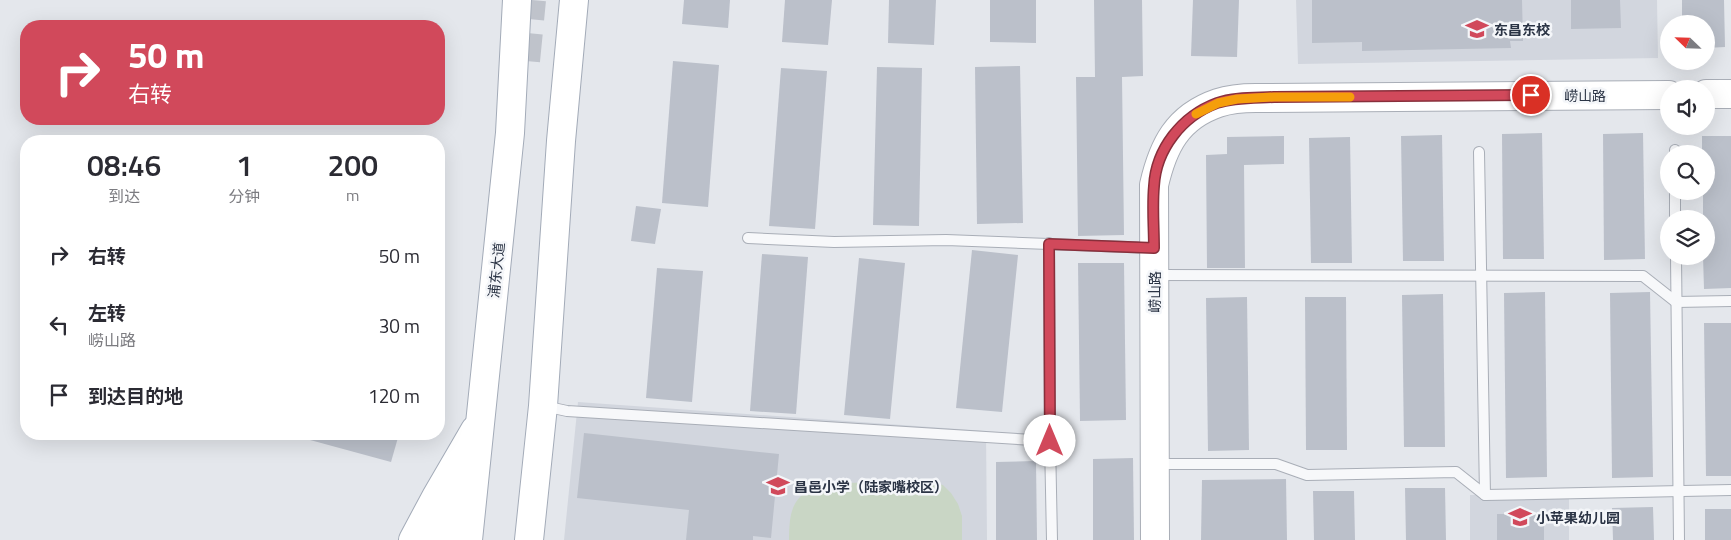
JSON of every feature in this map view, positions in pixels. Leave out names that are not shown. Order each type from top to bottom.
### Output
[{"type":"main road","name":"浦东大道","points":[[468,540],[510,133],[517,0]]},
{"type":"main road","points":[[529,540],[544,406],[560,150],[574,0]]},
{"type":"main road","points":[[1715,94],[1731,94]]},
{"type":"main road","name":"崂山路","points":[[1155,540],[1154,185],[1159,160],[1169,140],[1182,124],[1218,103],[1237,99],[1274,97],[1660,95]]},
{"type":"main road","points":[[413,540],[480,422]]},
{"type":"main road","points":[[440,540],[480,422]]},
{"type":"lane","points":[[1479,152],[1485,495]]},
{"type":"lane","points":[[748,238],[834,242],[946,240],[1154,248]]},
{"type":"lane","points":[[1049,244],[1052,540]]},
{"type":"lane","points":[[1676,265],[1680,540]]},
{"type":"lane","points":[[1154,276],[1643,276],[1676,302],[1731,301]]},
{"type":"lane","points":[[544,406],[567,411],[1050,441]]},
{"type":"lane","points":[[1155,464],[1276,464],[1307,475],[1456,472],[1485,495],[1731,490]]},
{"type":"shaded area","name":"东昌东校","points":[[1296,0],[1657,0],[1658,58],[1298,64]]},
{"type":"shaded area","name":"昌邑小学（陆家嘴校区）","points":[[578,402],[986,431],[987,540],[564,540]]},
{"type":"shaded area","name":"小苹果幼儿园","points":[[1569,493],[1569,540],[1470,540],[1470,495]]},
{"type":"green space","points":[[929,482],[943,485],[958,504],[962,516],[962,540],[789,540],[792,510],[801,496],[817,487],[828,483]]},
{"type":"building","points":[[684,0],[730,0],[728,28],[682,24]]},
{"type":"building","points":[[785,0],[832,0],[828,45],[782,42]]},
{"type":"building","points":[[889,0],[936,0],[934,45],[888,43]]},
{"type":"building","points":[[990,0],[1036,0],[1036,43],[990,42]]},
{"type":"building","points":[[1094,0],[1142,0],[1143,76],[1122,77],[1124,235],[1078,236],[1076,77],[1095,77]]},
{"type":"building","points":[[1193,0],[1239,0],[1237,57],[1191,56]]},
{"type":"building","points":[[1312,0],[1522,0],[1523,41],[1510,41],[1511,48],[1362,51],[1362,42],[1312,43]]},
{"type":"building","points":[[1571,0],[1620,0],[1621,28],[1571,29]]},
{"type":"building","points":[[1682,0],[1724,0],[1725,47],[1715,48],[1715,15],[1682,15]]},
{"type":"building","points":[[673,61],[719,65],[708,207],[662,203]]},
{"type":"building","points":[[1020,66],[1023,223],[977,224],[975,67]]},
{"type":"building","points":[[877,67],[922,68],[919,226],[873,225]]},
{"type":"building","points":[[781,68],[827,71],[815,229],[769,226]]},
{"type":"building","points":[[1542,133],[1544,259],[1503,259],[1502,134]]},
{"type":"building","points":[[1643,133],[1645,259],[1604,260],[1603,134]]},
{"type":"building","points":[[1442,135],[1444,261],[1403,261],[1401,136]]},
{"type":"building","points":[[1284,136],[1284,164],[1244,165],[1245,268],[1207,268],[1206,155],[1227,154],[1227,137]]},
{"type":"building","points":[[1702,136],[1731,136],[1731,288],[1704,289],[1703,265],[1715,265],[1715,210],[1703,210],[1703,200],[1715,200],[1715,145],[1702,145]]},
{"type":"building","points":[[1350,137],[1352,263],[1311,263],[1309,138]]},
{"type":"building","points":[[636,206],[661,209],[655,244],[631,241]]},
{"type":"building","points":[[972,250],[1018,255],[1002,412],[956,408]]},
{"type":"building","points":[[762,254],[808,257],[796,414],[750,411]]},
{"type":"building","points":[[859,258],[905,263],[890,419],[844,415]]},
{"type":"building","points":[[1078,263],[1124,263],[1126,420],[1080,421]]},
{"type":"building","points":[[657,268],[703,271],[692,402],[646,398]]},
{"type":"building","points":[[1545,292],[1547,477],[1506,478],[1504,293]]},
{"type":"building","points":[[1650,292],[1653,477],[1612,478],[1610,293]]},
{"type":"building","points":[[1443,294],[1445,447],[1404,447],[1402,295]]},
{"type":"building","points":[[1247,297],[1249,450],[1208,451],[1206,298]]},
{"type":"building","points":[[1305,297],[1346,297],[1347,450],[1306,450]]},
{"type":"building","points":[[1704,323],[1731,323],[1731,476],[1706,476]]},
{"type":"building","points":[[584,433],[779,454],[771,538],[753,536],[753,540],[686,540],[689,510],[577,498]]},
{"type":"building","points":[[310,440],[397,440],[391,462]]},
{"type":"building","points":[[1133,458],[1134,540],[1093,540],[1093,459]]},
{"type":"building","points":[[1036,461],[1037,540],[996,540],[996,462]]},
{"type":"building","points":[[1286,479],[1287,540],[1201,540],[1202,480]]},
{"type":"building","points":[[1405,488],[1445,488],[1446,540],[1406,540]]},
{"type":"building","points":[[1313,491],[1354,491],[1355,540],[1314,540]]},
{"type":"building","points":[[1653,507],[1654,540],[1613,540],[1612,508]]},
{"type":"building","points":[[1705,509],[1731,509],[1731,540],[1705,540]]},
{"type":"building","points":[[1497,514],[1544,514],[1544,540],[1497,540]]},
{"type":"tunnel","points":[[526,61],[532,0]]},
{"type":"slow traffic","points":[[1196,114],[1218,103],[1237,99],[1350,97]]},
{"type":"place","name":"东昌东校","points":[[1477,29]]},
{"type":"place","name":"昌邑小学（陆家嘴校区）","points":[[778,486]]},
{"type":"place","name":"小苹果幼儿园","points":[[1520,517]]},
{"type":"route","points":[[1050,441],[1049,244],[1154,248],[1154,185],[1159,160],[1169,140],[1182,124],[1218,103],[1237,99],[1531,95]]}]
